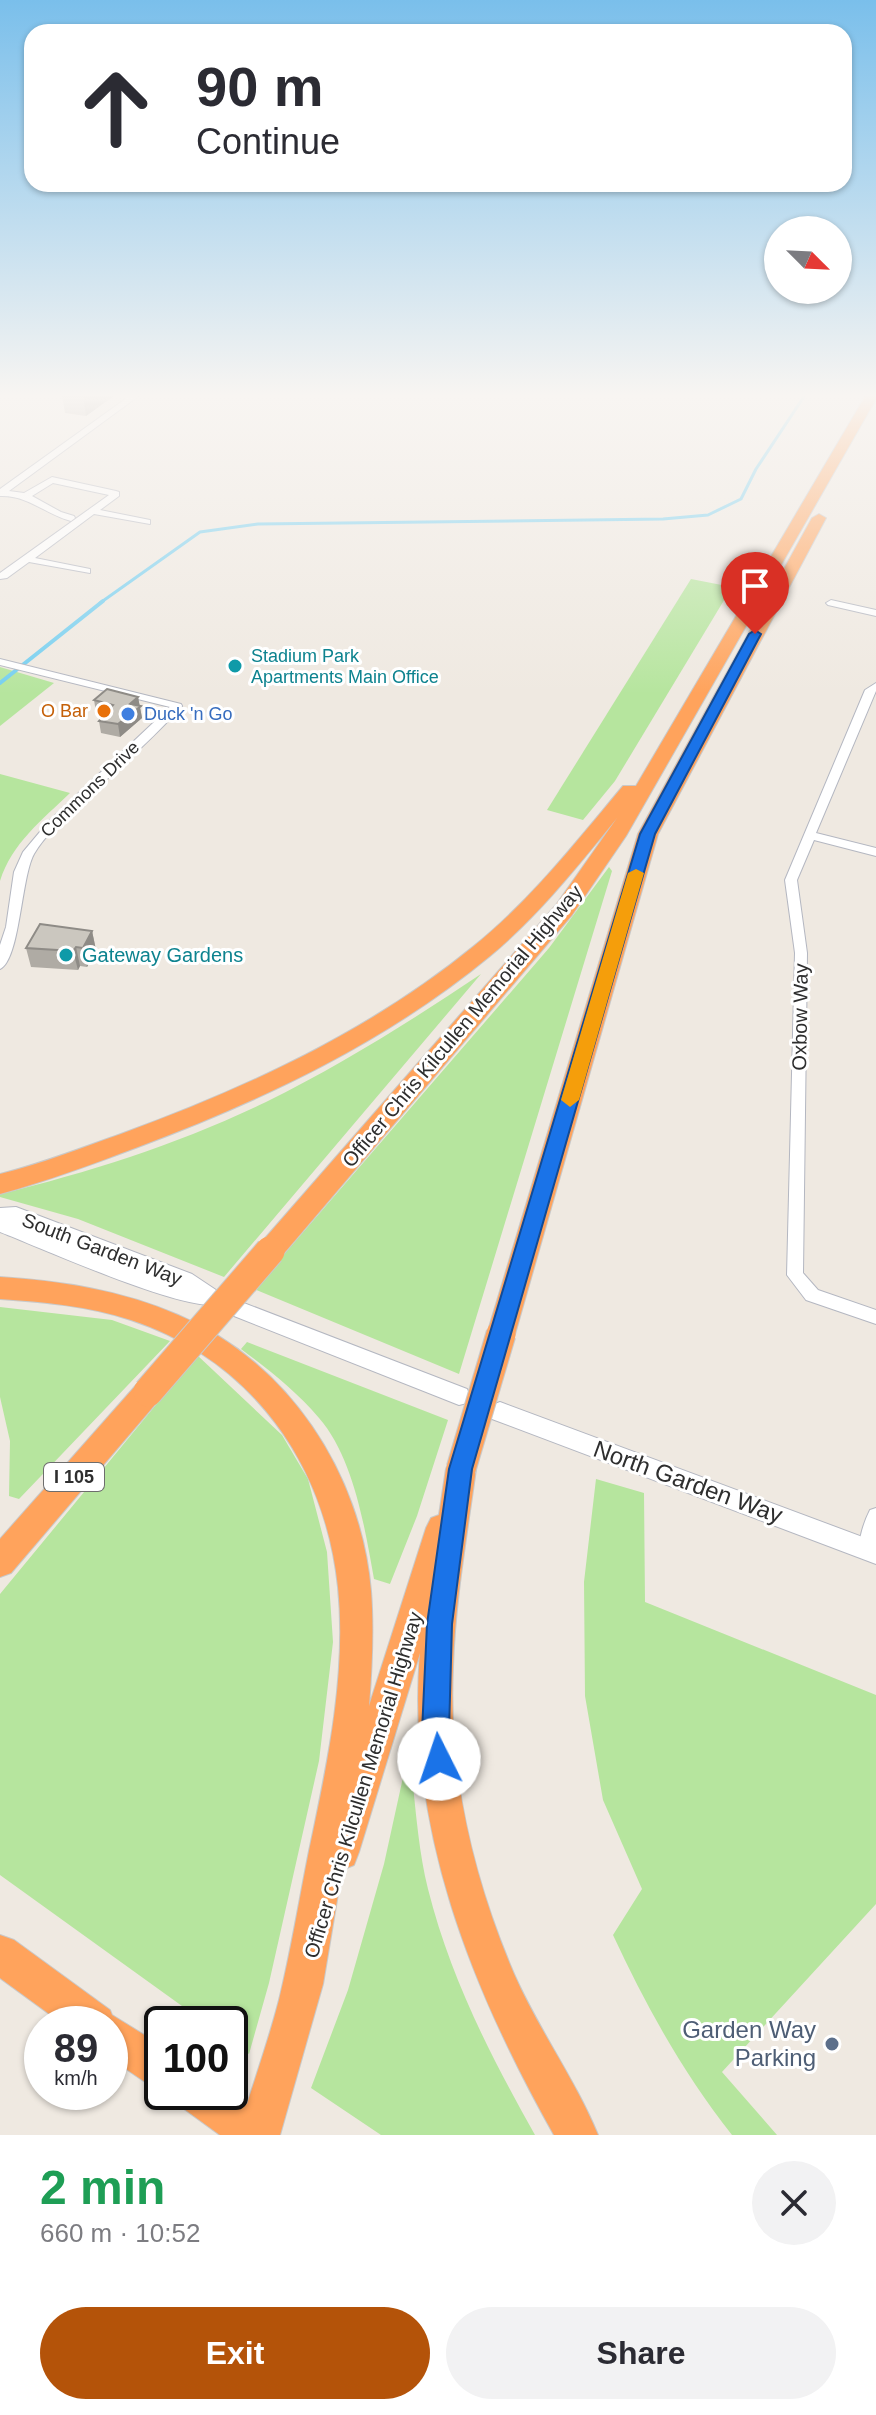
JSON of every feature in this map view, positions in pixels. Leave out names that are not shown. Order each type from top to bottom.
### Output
[{"type":"highway","name":"Officer Chris Kilcullen Memorial Highway","points":[[0,1562],[564,910],[619,832],[814,495]]},
{"type":"highway","name":"Officer Chris Kilcullen Memorial Highway","points":[[258,2135],[381,1718],[461,1469],[648,834],[833,495]]},
{"type":"highway","points":[[10,1182],[132,1140],[251,1093],[401,1010],[459,969],[526,911],[574,858],[676,733]]},
{"type":"highway","points":[[0,1288],[110,1302],[158,1317],[199,1336],[237,1362],[270,1393],[300,1428],[326,1474],[345,1528],[353,1568],[357,1656],[344,1764],[299,1997]]},
{"type":"highway","points":[[461,1469],[440,1624],[436,1732],[445,1813],[464,1895],[492,1975],[528,2050],[577,2135]]},
{"type":"highway","points":[[0,1954],[71,2006]]},
{"type":"highway","points":[[221,2110],[258,2135]]},
{"type":"street","points":[[17,495],[46,505],[56,516],[71,518]]},
{"type":"street","points":[[0,576],[115,495]]},
{"type":"street","points":[[93,511],[147,522]]},
{"type":"street","points":[[27,559],[87,571]]},
{"type":"street","points":[[831,603],[876,613]]},
{"type":"street","name":"Commons Drive","points":[[0,662],[177,706],[53,823],[29,852],[20,872],[12,927],[0,965]]},
{"type":"street","name":"Oxbow Way","points":[[876,686],[870,690],[791,880],[801,953],[794,1266],[799,1282],[812,1295],[876,1317]]},
{"type":"street","points":[[809,835],[876,852]]},
{"type":"street","name":"South Garden Way","points":[[16,1215],[185,1280],[212,1298],[176,1291],[7,1227],[0,1217],[16,1215]]},
{"type":"street","points":[[236,1308],[459,1396]]},
{"type":"street","name":"North Garden Way","points":[[500,1412],[872,1552]]},
{"type":"street","points":[[872,1552],[876,1516]]},
{"type":"green space","points":[[691,579],[732,587],[615,781],[583,820],[547,810]]},
{"type":"green space","points":[[0,667],[54,683],[0,726]]},
{"type":"green space","points":[[0,774],[70,793],[20,844],[0,881]]},
{"type":"green space","points":[[609,867],[612,871],[459,1374],[254,1289],[549,948]]},
{"type":"green space","points":[[481,974],[224,1277],[78,1219],[0,1197],[0,1194],[102,1166],[234,1117],[375,1042]]},
{"type":"green space","points":[[0,1307],[112,1320],[170,1341],[19,1499],[9,1496],[10,1441],[0,1397]]},
{"type":"green space","points":[[247,1342],[448,1420],[417,1516],[390,1584],[374,1579],[356,1495],[331,1434],[301,1399],[241,1349]]},
{"type":"green space","points":[[197,1355],[282,1435],[308,1479],[327,1552],[333,1642],[319,1761],[269,1983],[249,2054],[248,2006],[182,2006],[0,1875],[0,1594]]},
{"type":"green space","points":[[596,1479],[644,1493],[645,1602],[876,1695],[876,1904],[722,2072],[777,2135],[732,2135],[697,2088],[666,2038],[613,1935],[642,1889],[603,1800],[585,1696],[584,1582]]},
{"type":"green space","points":[[409,1750],[421,1855],[437,1922],[473,2016],[535,2135],[381,2135],[311,2088],[348,1990],[384,1864]]},
{"type":"building","points":[[107,689],[138,697],[130,704],[141,706],[118,724],[99,721],[113,705],[94,700]]},
{"type":"building","points":[[40,924],[92,931],[83,948],[76,947],[73,951],[26,948]]},
{"type":"waterway","points":[[100,603],[200,532],[258,524],[663,519],[708,515],[741,499],[743,495]]},
{"type":"waterway","points":[[0,683],[103,601]]},
{"type":"slow traffic","points":[[570,1100],[636,873]]},
{"type":"place","name":"Stadium Park Apartments Main Office","points":[[235,666]]},
{"type":"place","name":"O Bar","points":[[104,711]]},
{"type":"place","name":"Duck 'n Go","points":[[128,714]]},
{"type":"place","name":"Gateway Gardens","points":[[66,955]]},
{"type":"place","name":"Garden Way Parking","points":[[832,2044]]},
{"type":"route","points":[[439,1759],[436,1732],[440,1624],[461,1469],[648,834],[755,634]]}]
